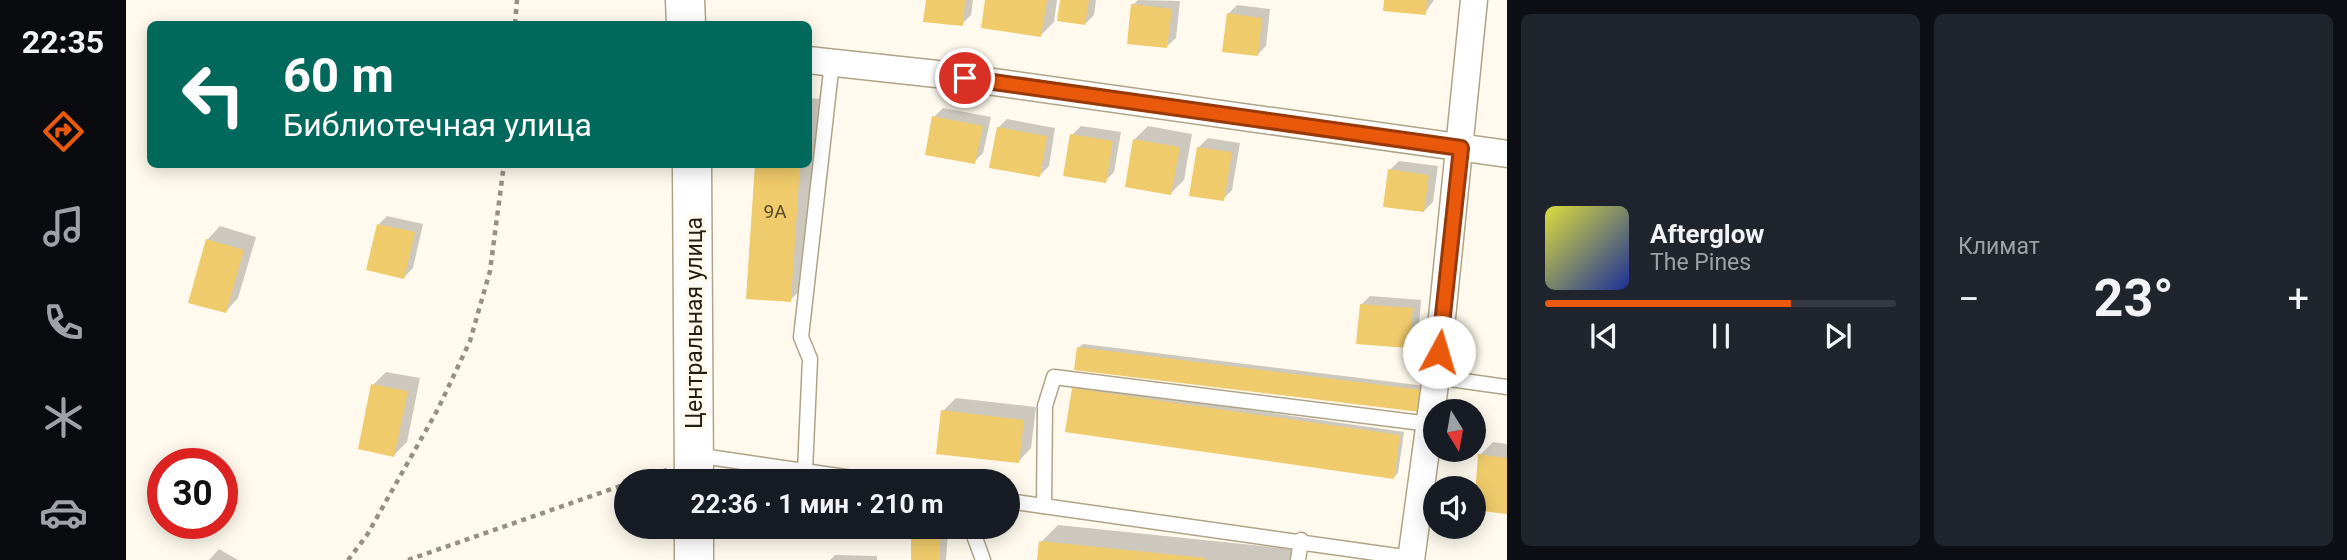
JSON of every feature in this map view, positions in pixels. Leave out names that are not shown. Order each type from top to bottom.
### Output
[{"type":"main road","points":[[685,0],[686,21]]},
{"type":"main road","name":"Центральная улица","points":[[692,168],[694,468]]},
{"type":"main road","points":[[694,539],[694,560]]},
{"type":"street","points":[[1433,399],[1461,148],[1474,0]]},
{"type":"street","points":[[820,61],[937,74],[1507,154]]},
{"type":"street","points":[[1411,559],[1425,462]]},
{"type":"lane","points":[[805,469],[810,359],[801,337],[820,61]]},
{"type":"lane","points":[[1044,506],[1045,406],[1054,377],[1423,423]]},
{"type":"lane","points":[[1436,377],[1507,387]]},
{"type":"lane","points":[[694,468],[731,469]]},
{"type":"lane","points":[[1020,503],[1301,540],[1411,559]]},
{"type":"lane","points":[[975,539],[983,560]]},
{"type":"lane","points":[[1298,560],[1301,540]]},
{"type":"path","points":[[515,21],[517,0]]},
{"type":"path","points":[[348,560],[367,535],[431,421],[470,341],[490,271],[503,168]]},
{"type":"path","points":[[408,560],[614,488]]},
{"type":"building","points":[[926,0],[965,0],[963,26],[923,22]]},
{"type":"building","points":[[985,0],[1047,0],[1041,37],[981,28]]},
{"type":"building","points":[[1060,0],[1089,0],[1085,25],[1057,21]]},
{"type":"building","points":[[1384,0],[1427,0],[1426,15],[1383,11]]},
{"type":"building","points":[[1131,4],[1172,9],[1167,48],[1127,44]]},
{"type":"building","points":[[1227,13],[1262,18],[1258,56],[1222,52]]},
{"type":"building","points":[[932,116],[983,126],[975,164],[925,155]]},
{"type":"building","points":[[997,127],[1047,136],[1040,177],[989,168]]},
{"type":"building","points":[[1070,134],[1113,141],[1106,183],[1063,176]]},
{"type":"building","points":[[1133,139],[1180,147],[1171,195],[1125,187]]},
{"type":"building","points":[[1197,147],[1232,152],[1224,201],[1189,196]]},
{"type":"building","points":[[755,168],[800,168],[791,302],[746,299]]},
{"type":"building","points":[[1388,169],[1429,175],[1424,212],[1383,207]]},
{"type":"building","points":[[377,224],[415,232],[404,279],[366,270]]},
{"type":"building","points":[[206,239],[244,250],[226,313],[188,303]]},
{"type":"building","points":[[1360,304],[1413,308],[1409,348],[1356,344]]},
{"type":"building","points":[[1077,347],[1422,390],[1420,412],[1074,370]]},
{"type":"building","points":[[371,384],[408,391],[394,457],[358,449]]},
{"type":"building","points":[[1072,388],[1400,435],[1394,479],[1065,432]]},
{"type":"building","points":[[941,410],[1024,420],[1019,463],[936,454]]},
{"type":"building","points":[[1486,455],[1507,458],[1507,514],[1486,511],[1486,476],[1476,476],[1477,462],[1486,462]]},
{"type":"building","points":[[911,539],[940,539],[940,560],[911,560]]},
{"type":"building","points":[[1039,541],[1206,558],[1206,560],[1037,560]]},
{"type":"route","points":[[965,78],[1461,148],[1439,352]]}]
